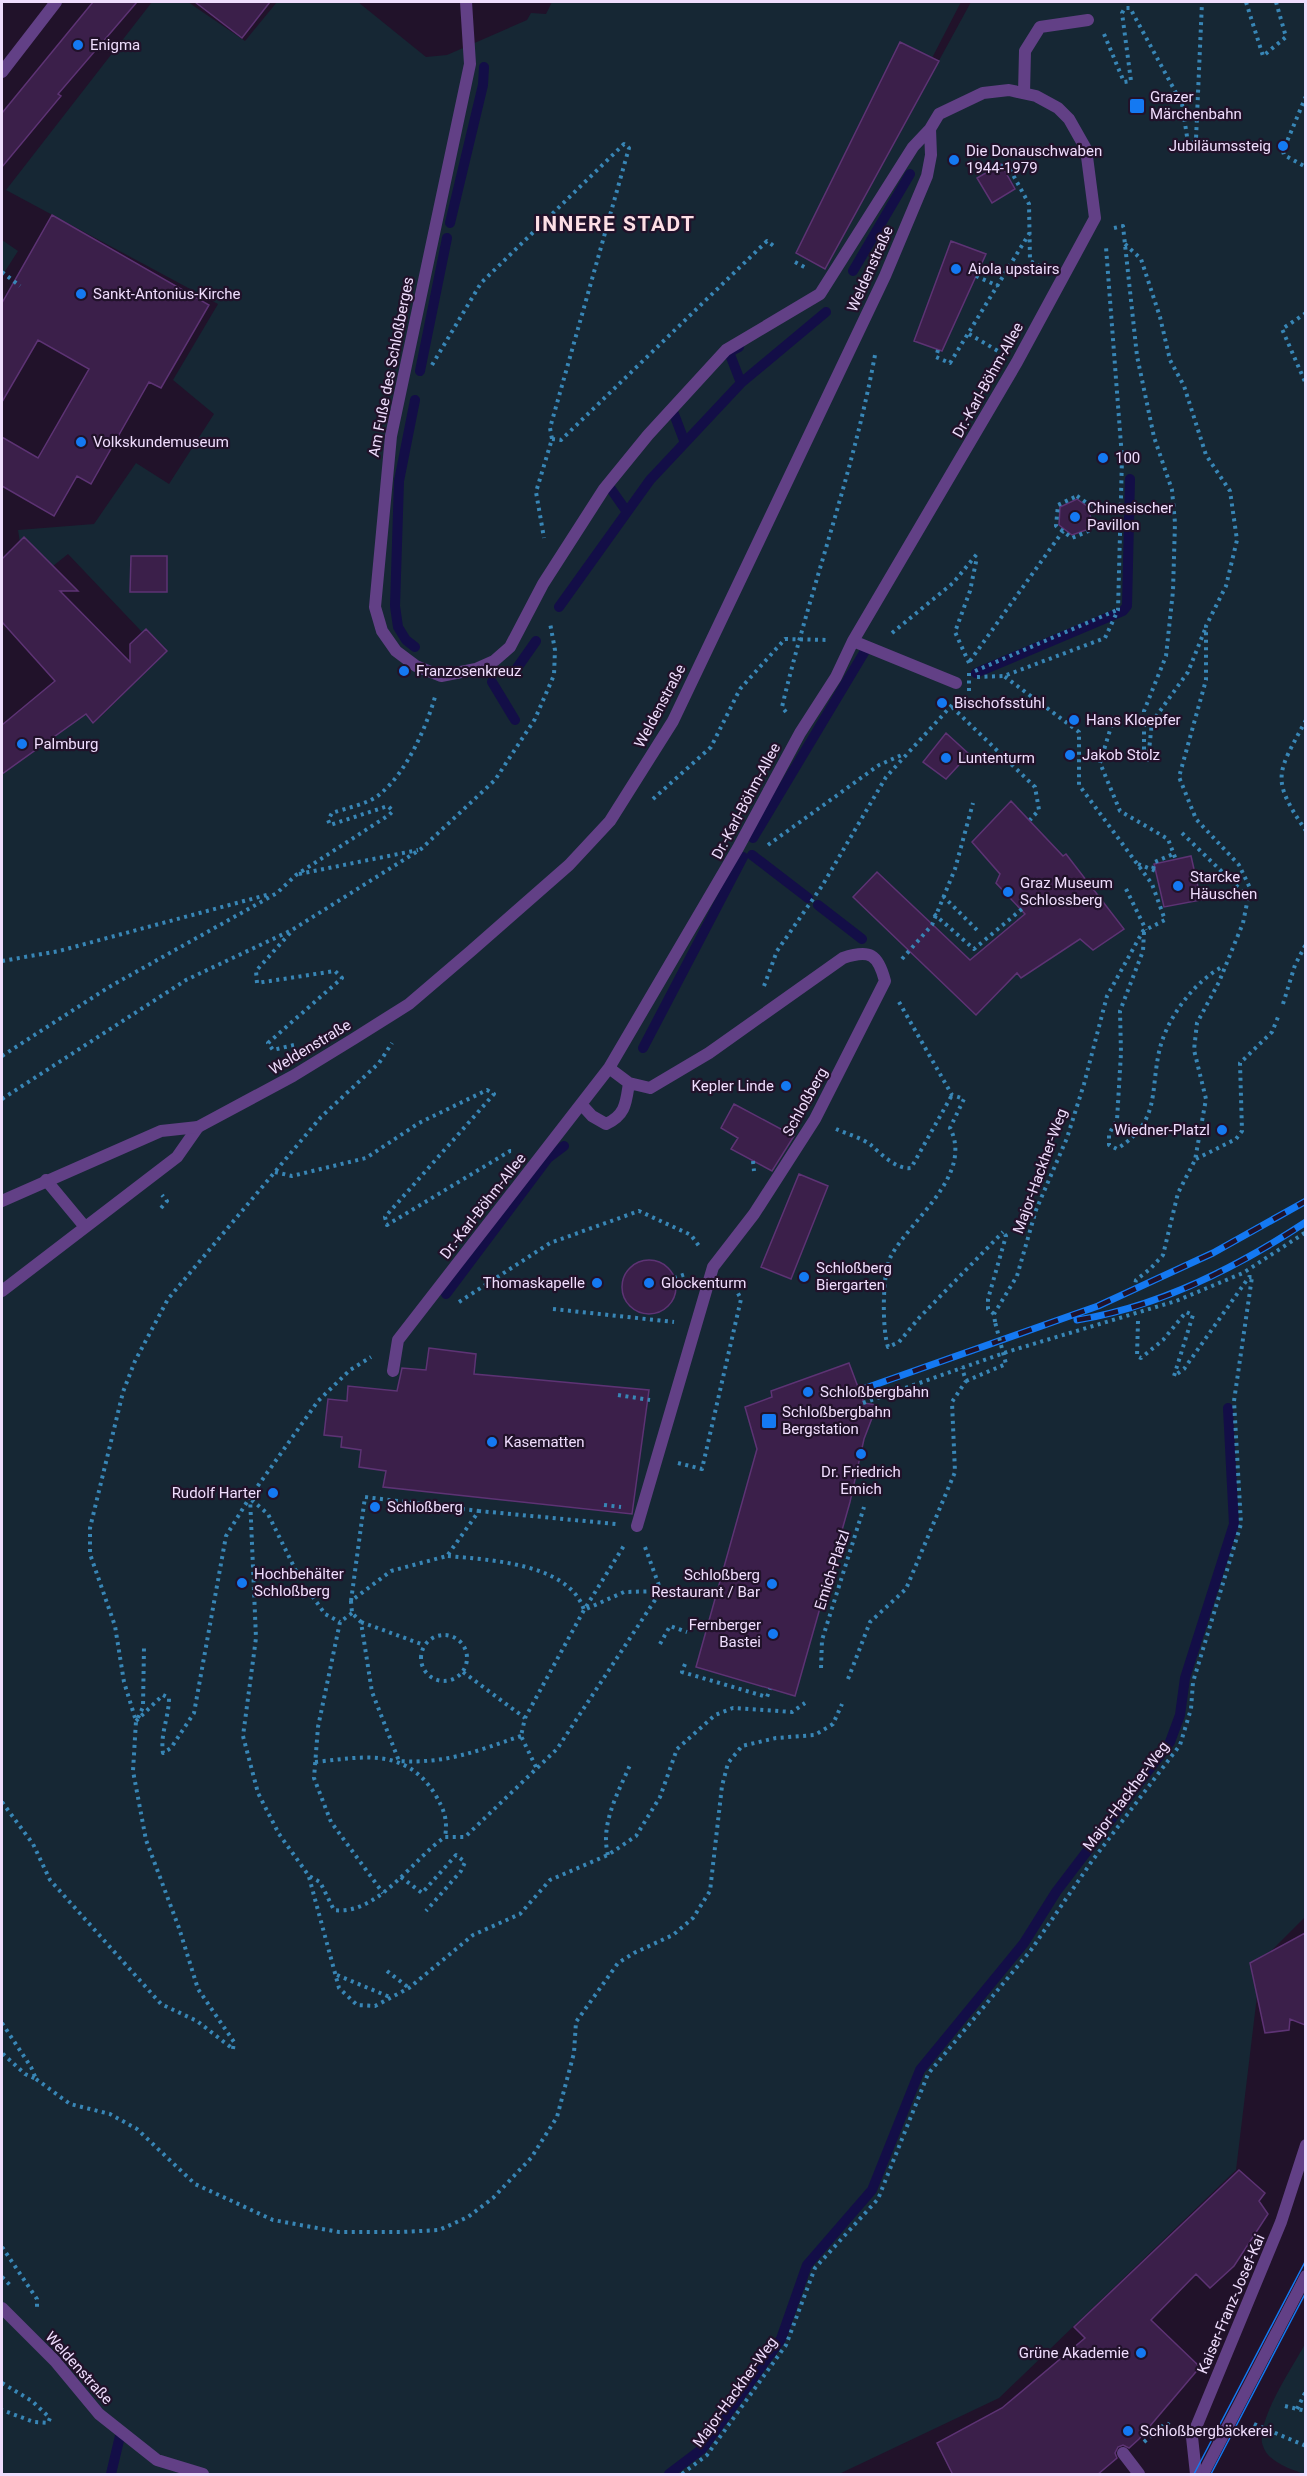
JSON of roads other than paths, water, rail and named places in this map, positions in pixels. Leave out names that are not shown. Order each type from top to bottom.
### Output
[{"type":"street","points":[[2,72],[56,2]]},
{"type":"street","name":"Am Fuße des Schloßberges","points":[[466,2],[470,64],[391,436],[375,608],[382,631],[396,651],[416,666],[441,676],[476,669],[494,660],[510,647],[543,584],[604,489],[648,435],[726,350],[820,294],[913,147],[930,129]]},
{"type":"street","points":[[930,129],[939,114],[982,93],[1009,90],[1024,93],[1025,51],[1040,27],[1088,20]]},
{"type":"street","name":"Dr.-Karl-Böhm-Allee","points":[[393,1371],[398,1340],[609,1068],[738,848],[800,733],[836,677],[853,641],[1017,362],[1095,217],[1086,149],[1069,119],[1059,108],[1036,96],[1024,93]]},
{"type":"street","name":"Weldenstraße","points":[[2,1201],[161,1131],[198,1127],[293,1076],[409,1004],[569,865],[610,821],[673,721],[885,276],[927,176],[931,155],[930,129]]},
{"type":"street","points":[[853,641],[956,683]]},
{"type":"street","name":"Schloßberg","points":[[629,1083],[650,1088],[709,1053],[843,958],[872,956],[880,963],[885,981],[815,1119],[754,1214],[713,1267],[698,1325],[637,1526]]},
{"type":"street","points":[[581,1104],[592,1116],[606,1124],[619,1118],[625,1108],[629,1083],[609,1068]]},
{"type":"street","name":"Weldenstraße","points":[[2,1292],[177,1157],[198,1127]]},
{"type":"street","points":[[46,1180],[85,1227]]},
{"type":"street","name":"Kaiser-Franz-Josef-Kai","points":[[1196,2475],[1192,2437],[1281,2222],[1305,2145]]},
{"type":"street","points":[[1203,2475],[1305,2276]]},
{"type":"street","name":"Weldenstraße","points":[[2,2308],[55,2361],[99,2414],[157,2460],[202,2475]]},
{"type":"street","points":[[1123,2453],[1139,2475]]},
{"type":"waterway","points":[[450,223],[483,85],[484,67]]},
{"type":"waterway","points":[[853,271],[910,174]]},
{"type":"waterway","points":[[420,371],[447,238]]},
{"type":"waterway","points":[[559,607],[650,480],[741,383],[826,312]]},
{"type":"waterway","points":[[739,347],[729,352],[741,383]]},
{"type":"waterway","points":[[415,400],[399,481],[395,606],[398,627],[406,640],[415,647]]},
{"type":"waterway","points":[[674,414],[685,443]]},
{"type":"waterway","points":[[976,673],[1123,611],[1127,606],[1130,479]]},
{"type":"waterway","points":[[611,489],[627,512]]},
{"type":"waterway","points":[[517,668],[536,641]]},
{"type":"waterway","points":[[753,838],[865,651]]},
{"type":"waterway","points":[[492,682],[515,720]]},
{"type":"waterway","points":[[752,855],[808,898]]},
{"type":"waterway","points":[[643,1048],[743,857]]},
{"type":"waterway","points":[[818,905],[862,939]]},
{"type":"waterway","points":[[446,1294],[548,1158],[564,1146]]},
{"type":"waterway","points":[[669,2474],[702,2449],[781,2339],[807,2265],[872,2190],[920,2070],[1024,1943],[1056,1892],[1170,1742],[1180,1715],[1185,1678],[1234,1524],[1228,1408]]},
{"type":"waterway","points":[[111,2474],[120,2436]]},
{"type":"tram line","points":[[1194,2474],[1306,2260]]},
{"type":"tram line","points":[[1211,2474],[1306,2292]]},
{"type":"railway","points":[[860,1390],[1098,1306],[1213,1253],[1306,1201]]},
{"type":"railway","points":[[1077,1320],[1138,1306],[1196,1283],[1252,1255],[1306,1222]]},
{"type":"place","name":"Enigma","points":[[78,45]]},
{"type":"place","name":"Grazer Märchenbahn","points":[[1137,106]]},
{"type":"place","name":"Jubiläumssteig","points":[[1283,146]]},
{"type":"place","name":"Die Donauschwaben 1944-1979","points":[[954,160]]},
{"type":"place","name":"Aiola upstairs","points":[[956,269]]},
{"type":"place","name":"Sankt-Antonius-Kirche","points":[[81,294]]},
{"type":"place","name":"Volkskundemuseum","points":[[81,442]]},
{"type":"place","name":"100","points":[[1103,458]]},
{"type":"place","name":"Chinesischer Pavillon","points":[[1075,517]]},
{"type":"place","name":"Franzosenkreuz","points":[[404,671]]},
{"type":"place","name":"Bischofsstuhl","points":[[942,703]]},
{"type":"place","name":"Hans Kloepfer","points":[[1074,720]]},
{"type":"place","name":"Palmburg","points":[[22,744]]},
{"type":"place","name":"Jakob Stolz","points":[[1070,755]]},
{"type":"place","name":"Luntenturm","points":[[946,758]]},
{"type":"place","name":"Starcke Häuschen","points":[[1178,886]]},
{"type":"place","name":"Graz Museum Schlossberg","points":[[1008,892]]},
{"type":"place","name":"Kepler Linde","points":[[786,1086]]},
{"type":"place","name":"Wiedner-Platzl","points":[[1222,1130]]},
{"type":"place","name":"Schloßberg Biergarten","points":[[804,1277]]},
{"type":"place","name":"Thomaskapelle","points":[[597,1283]]},
{"type":"place","name":"Glockenturm","points":[[649,1283]]},
{"type":"place","name":"Schloßbergbahn","points":[[808,1392]]},
{"type":"place","name":"Schloßbergbahn Bergstation","points":[[769,1421]]},
{"type":"place","name":"Kasematten","points":[[492,1442]]},
{"type":"place","name":"Dr. Friedrich Emich","points":[[861,1454]]},
{"type":"place","name":"Rudolf Harter","points":[[273,1493]]},
{"type":"place","name":"Schloßberg","points":[[375,1507]]},
{"type":"place","name":"Hochbehälter Schloßberg","points":[[242,1583]]},
{"type":"place","name":"Schloßberg Restaurant / Bar","points":[[772,1584]]},
{"type":"place","name":"Fernberger Bastei","points":[[773,1634]]},
{"type":"place","name":"Grüne Akademie","points":[[1141,2353]]},
{"type":"place","name":"Schloßbergbäckerei","points":[[1128,2431]]},
{"type":"district","name":"INNERE STADT","points":[[615,224]]}]
